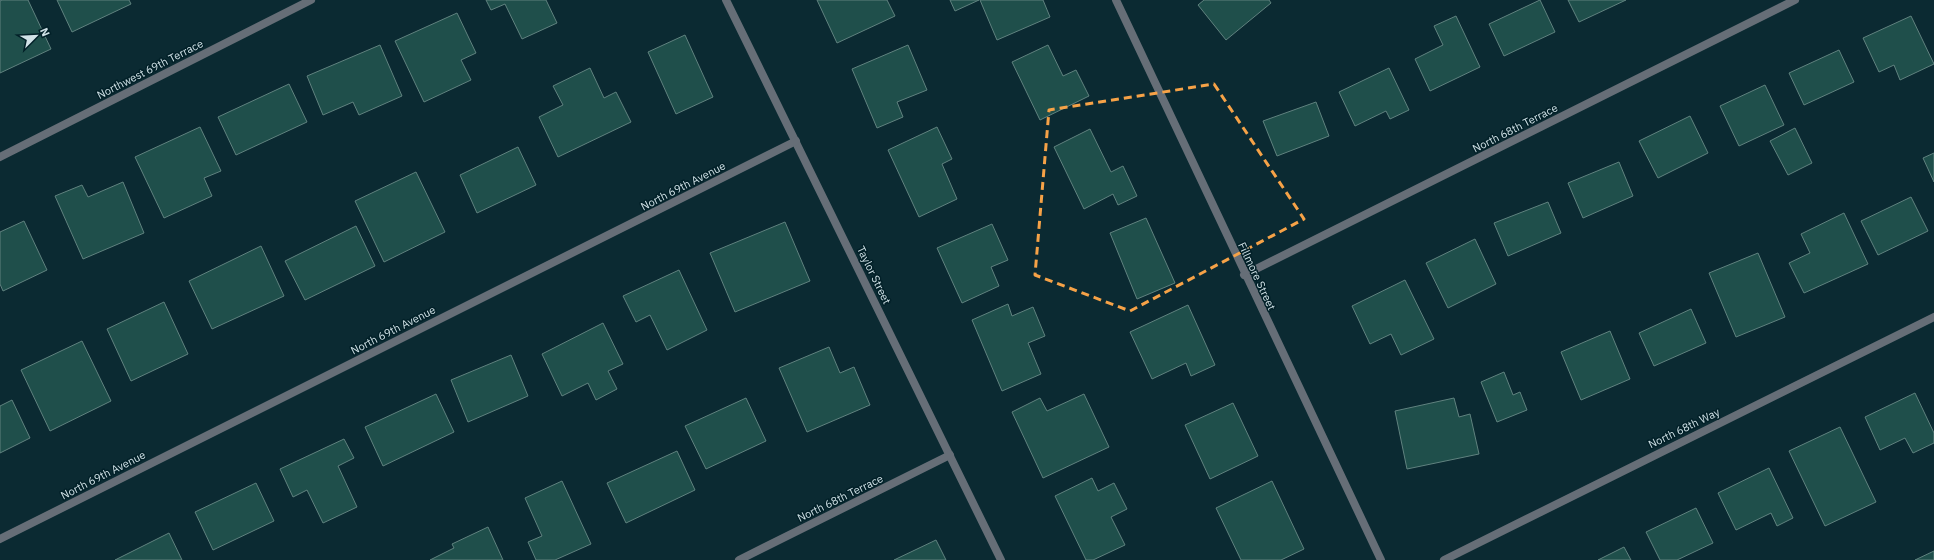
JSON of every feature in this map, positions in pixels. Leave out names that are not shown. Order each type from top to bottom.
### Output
[{"type":"street","name":"Northwest 69th Terrace","points":[[0,158],[311,0]]},
{"type":"street","name":"Taylor Street","points":[[726,0],[1001,560]]},
{"type":"street","name":"Fillmore Street","points":[[1116,0],[1244,275],[1381,560]]},
{"type":"street","name":"North 68th Terrace","points":[[1244,275],[1795,0]]},
{"type":"street","name":"North 69th Avenue","points":[[0,539],[796,142]]},
{"type":"street","name":"North 68th Way","points":[[1444,560],[1934,317]]},
{"type":"street","name":"North 68th Terrace","points":[[739,560],[950,455]]},
{"type":"highlighted area","points":[[1214,84],[1304,219],[1130,311],[1035,275],[1049,110]]},
{"type":"building","points":[[28,0],[51,49],[0,73],[0,1]]},
{"type":"building","points":[[57,0],[129,0],[131,4],[72,32]]},
{"type":"building","points":[[486,0],[546,0],[557,23],[522,39],[505,4],[491,10]]},
{"type":"building","points":[[817,0],[887,0],[895,16],[837,43]]},
{"type":"building","points":[[950,0],[979,0],[955,11]]},
{"type":"building","points":[[980,0],[1043,0],[1050,17],[997,40]]},
{"type":"building","points":[[1204,0],[1269,0],[1271,3],[1226,40],[1198,5]]},
{"type":"building","points":[[1540,0],[1555,32],[1504,56],[1489,24]]},
{"type":"building","points":[[1568,0],[1626,0],[1579,22]]},
{"type":"building","points":[[457,13],[476,53],[461,60],[471,80],[424,102],[395,41]]},
{"type":"building","points":[[1456,16],[1480,67],[1430,91],[1415,59],[1443,45],[1434,26]]},
{"type":"building","points":[[1911,16],[1934,64],[1900,80],[1894,65],[1879,72],[1863,38]]},
{"type":"building","points":[[685,35],[713,97],[676,114],[648,52]]},
{"type":"building","points":[[380,45],[402,96],[359,115],[353,102],[323,115],[307,76]]},
{"type":"building","points":[[908,45],[927,90],[897,102],[903,117],[877,128],[852,69]]},
{"type":"building","points":[[1048,45],[1063,76],[1076,70],[1089,96],[1040,120],[1012,62]]},
{"type":"building","points":[[1839,50],[1854,82],[1804,105],[1789,73]]},
{"type":"building","points":[[590,68],[604,98],[616,92],[631,122],[558,157],[539,117],[563,105],[553,86]]},
{"type":"building","points":[[1389,68],[1409,110],[1390,119],[1386,111],[1355,126],[1339,92]]},
{"type":"building","points":[[289,84],[307,122],[236,155],[218,117]]},
{"type":"building","points":[[1765,85],[1784,125],[1739,146],[1720,106]]},
{"type":"building","points":[[1316,102],[1329,136],[1277,156],[1263,121]]},
{"type":"building","points":[[1690,116],[1708,153],[1658,178],[1639,141]]},
{"type":"building","points":[[200,127],[221,171],[204,178],[212,196],[164,218],[135,157]]},
{"type":"building","points":[[937,127],[952,159],[942,164],[957,199],[919,217],[888,150]]},
{"type":"building","points":[[1795,128],[1812,163],[1788,175],[1770,141]]},
{"type":"building","points":[[1090,129],[1111,172],[1123,166],[1137,196],[1118,205],[1113,194],[1084,209],[1054,147]]},
{"type":"building","points":[[518,147],[536,185],[477,213],[460,175]]},
{"type":"building","points":[[1934,153],[1934,182],[1923,158]]},
{"type":"building","points":[[1619,162],[1633,196],[1583,218],[1568,183]]},
{"type":"building","points":[[416,172],[445,232],[384,262],[355,201]]},
{"type":"building","points":[[123,182],[144,233],[83,259],[55,196],[82,185],[88,197]]},
{"type":"building","points":[[1911,197],[1928,231],[1878,255],[1861,221]]},
{"type":"building","points":[[1548,202],[1561,233],[1508,256],[1494,223]]},
{"type":"building","points":[[1844,213],[1868,264],[1804,293],[1789,263],[1810,253],[1801,234]]},
{"type":"building","points":[[1146,218],[1175,283],[1137,299],[1110,233]]},
{"type":"building","points":[[24,221],[47,270],[3,291],[0,284],[0,232]]},
{"type":"building","points":[[785,222],[810,281],[735,312],[710,253]]},
{"type":"building","points":[[992,224],[1008,260],[991,267],[999,286],[962,303],[937,248]]},
{"type":"building","points":[[356,226],[375,266],[305,300],[285,261]]},
{"type":"building","points":[[1475,239],[1496,284],[1448,308],[1426,263]]},
{"type":"building","points":[[261,246],[284,296],[212,329],[189,281]]},
{"type":"building","points":[[1758,253],[1785,317],[1736,337],[1709,273]]},
{"type":"building","points":[[679,270],[707,330],[667,350],[650,315],[636,322],[623,296]]},
{"type":"building","points":[[1405,280],[1434,339],[1401,355],[1391,334],[1370,344],[1352,306]]},
{"type":"building","points":[[164,302],[188,354],[131,381],[107,329]]},
{"type":"building","points":[[1008,304],[1012,316],[1033,307],[1045,336],[1028,343],[1041,374],[1002,391],[972,320]]},
{"type":"building","points":[[1188,305],[1215,365],[1191,376],[1186,363],[1152,379],[1130,332]]},
{"type":"building","points":[[1691,309],[1706,343],[1654,366],[1639,333]]},
{"type":"building","points":[[603,323],[623,364],[608,371],[617,389],[596,400],[588,383],[562,396],[542,354]]},
{"type":"building","points":[[1610,331],[1630,379],[1581,400],[1561,352]]},
{"type":"building","points":[[82,341],[111,401],[50,431],[21,370]]},
{"type":"building","points":[[829,347],[840,373],[854,367],[870,405],[807,432],[779,368]]},
{"type":"building","points":[[511,355],[528,396],[468,422],[451,380]]},
{"type":"building","points":[[1504,372],[1513,395],[1520,392],[1527,410],[1497,422],[1481,382]]},
{"type":"building","points":[[1915,393],[1934,433],[1934,443],[1913,453],[1905,438],[1880,450],[1865,417]]},
{"type":"building","points":[[436,394],[454,432],[383,466],[365,427]]},
{"type":"building","points":[[1084,394],[1109,447],[1043,478],[1012,412],[1040,398],[1047,411]]},
{"type":"building","points":[[746,398],[766,441],[706,469],[685,426]]},
{"type":"building","points":[[1454,398],[1459,417],[1470,414],[1479,454],[1407,469],[1395,411]]},
{"type":"building","points":[[12,400],[30,438],[0,453],[0,406]]},
{"type":"building","points":[[1233,403],[1258,456],[1210,479],[1185,425]]},
{"type":"building","points":[[1840,427],[1876,502],[1825,526],[1789,451]]},
{"type":"building","points":[[344,439],[354,458],[338,466],[357,507],[323,523],[307,490],[293,497],[280,469]]},
{"type":"building","points":[[677,451],[695,490],[626,523],[607,483]]},
{"type":"building","points":[[1769,468],[1793,518],[1777,526],[1771,513],[1736,530],[1718,493]]},
{"type":"building","points":[[1092,478],[1098,491],[1114,483],[1127,509],[1111,517],[1125,545],[1093,560],[1086,560],[1055,496]]},
{"type":"building","points":[[562,481],[591,544],[555,560],[536,560],[528,542],[542,536],[525,498]]},
{"type":"building","points":[[1272,481],[1304,549],[1281,560],[1241,560],[1216,508]]},
{"type":"building","points":[[256,483],[274,521],[213,550],[195,512]]},
{"type":"building","points":[[1696,508],[1713,543],[1677,560],[1660,560],[1646,532]]},
{"type":"building","points":[[488,527],[503,560],[430,560],[454,548],[452,544]]},
{"type":"building","points":[[169,533],[182,560],[115,560]]},
{"type":"building","points":[[936,540],[946,560],[894,560]]},
{"type":"building","points":[[1624,547],[1631,560],[1598,560]]},
{"type":"building","points":[[1934,551],[1934,560],[1915,560]]}]
